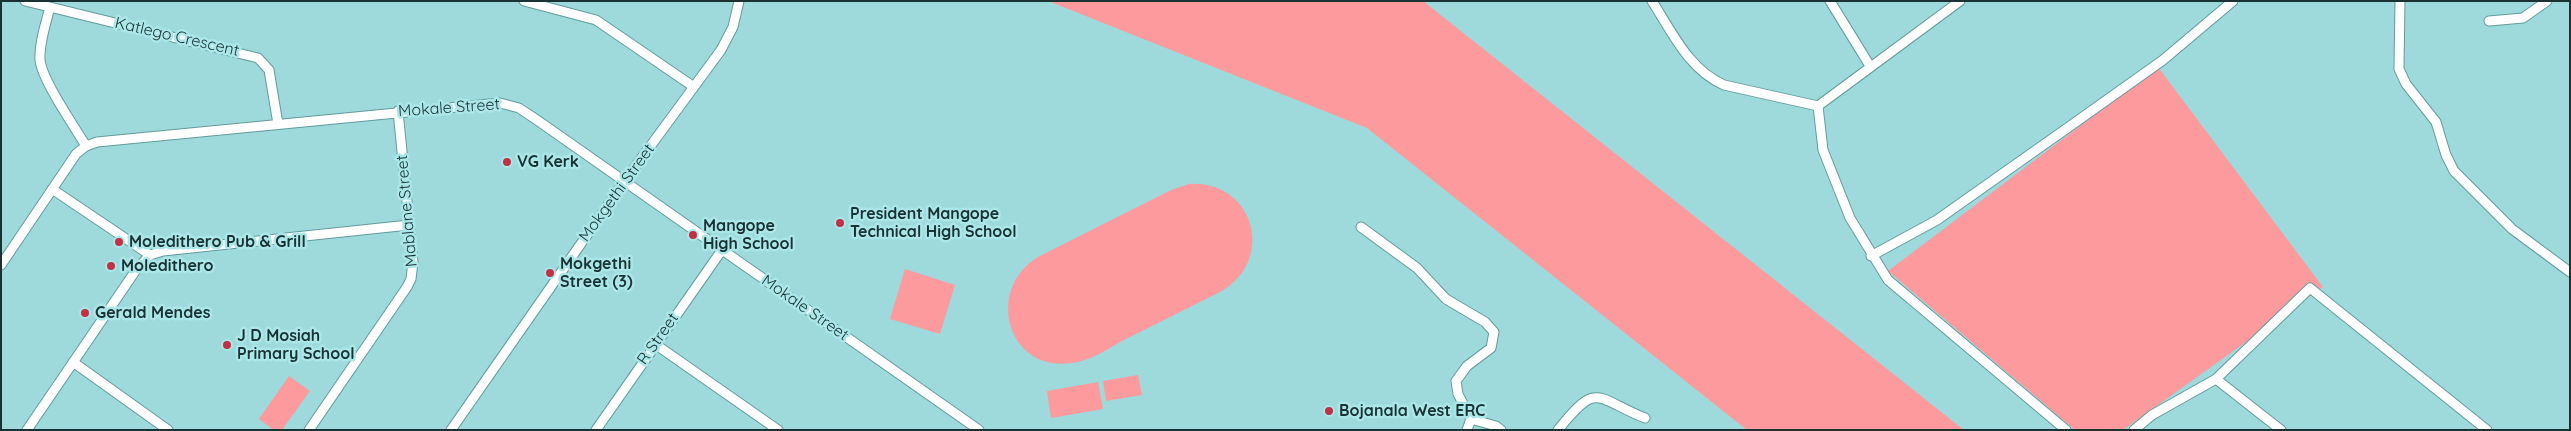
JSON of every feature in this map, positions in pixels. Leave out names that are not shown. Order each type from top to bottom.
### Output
[{"type":"street","name":"Katlego Crescent","points":[[26,1],[258,58],[269,70],[278,124]]},
{"type":"street","points":[[524,1],[596,20],[694,87]]},
{"type":"street","name":"Mokgethi Street","points":[[451,430],[624,182],[729,37],[739,1]]},
{"type":"street","points":[[1652,1],[1698,70],[1710,79],[1724,85],[1818,106]]},
{"type":"street","points":[[1830,1],[1870,66]]},
{"type":"street","points":[[1818,106],[1960,1]]},
{"type":"street","points":[[1871,256],[1936,220],[2073,124],[2163,60],[2233,1]]},
{"type":"street","points":[[2400,1],[2399,69],[2406,84],[2436,122],[2446,154],[2454,171],[2512,229],[2570,272]]},
{"type":"street","points":[[2489,22],[2524,18],[2547,1]]},
{"type":"street","points":[[1,265],[76,154],[86,146],[45,76],[40,62],[50,7]]},
{"type":"street","name":"Mokale Street","points":[[86,146],[110,140],[398,111],[482,104],[512,106],[537,120],[979,430]]},
{"type":"street","points":[[1818,106],[1823,150],[1850,218],[1871,256],[1888,280],[2066,430]]},
{"type":"street","name":"Mablane Street","points":[[309,430],[371,341],[411,279],[413,262],[398,111]]},
{"type":"street","points":[[52,189],[150,255]]},
{"type":"street","points":[[27,430],[136,270],[150,255],[163,251],[409,225]]},
{"type":"street","points":[[1360,227],[1417,268],[1446,299],[1492,328],[1494,337],[1491,348],[1467,366],[1456,381],[1458,394],[1470,419],[1467,430]]},
{"type":"street","name":"R Street","points":[[596,430],[722,250]]},
{"type":"street","points":[[2134,430],[2152,415],[2216,378],[2310,288],[2487,430]]},
{"type":"street","points":[[655,344],[778,430]]},
{"type":"street","points":[[73,362],[168,430]]},
{"type":"street","points":[[2216,378],[2281,430]]},
{"type":"street","points":[[1558,430],[1586,400],[1594,397],[1606,398],[1645,418]]},
{"type":"street","points":[[1470,419],[1496,426],[1501,430]]},
{"type":"shaded area","points":[[1048,1],[1423,1],[1964,430],[1747,430],[1367,128]]},
{"type":"shaded area","points":[[2158,67],[2323,287],[2123,430],[2075,430],[1888,271]]},
{"type":"shaded area","points":[[1189,184],[1211,186],[1229,194],[1242,207],[1250,224],[1253,242],[1249,260],[1239,277],[1222,291],[1099,354],[1079,362],[1050,363],[1032,355],[1019,343],[1011,326],[1008,308],[1012,289],[1021,271],[1038,257],[1171,190]]},
{"type":"shaded area","points":[[905,269],[955,285],[940,334],[890,319]]},
{"type":"shaded area","points":[[1138,375],[1142,395],[1106,401],[1103,381]]},
{"type":"shaded area","points":[[289,376],[310,391],[282,430],[274,430],[259,419]]},
{"type":"shaded area","points":[[1098,382],[1103,409],[1051,418],[1047,391]]},
{"type":"place","name":"VG Kerk","points":[[507,162]]},
{"type":"place","name":"President Mangope Technical High School","points":[[840,223]]},
{"type":"place","name":"Mangope High School","points":[[693,235]]},
{"type":"place","name":"Moledithero Pub & Grill","points":[[119,242]]},
{"type":"place","name":"Moledithero","points":[[111,266]]},
{"type":"place","name":"Mokgethi Street (3)","points":[[550,273]]},
{"type":"place","name":"Gerald Mendes","points":[[85,313]]},
{"type":"place","name":"J D Mosiah Primary School","points":[[227,345]]},
{"type":"place","name":"Bojanala West ERC","points":[[1329,411]]}]
